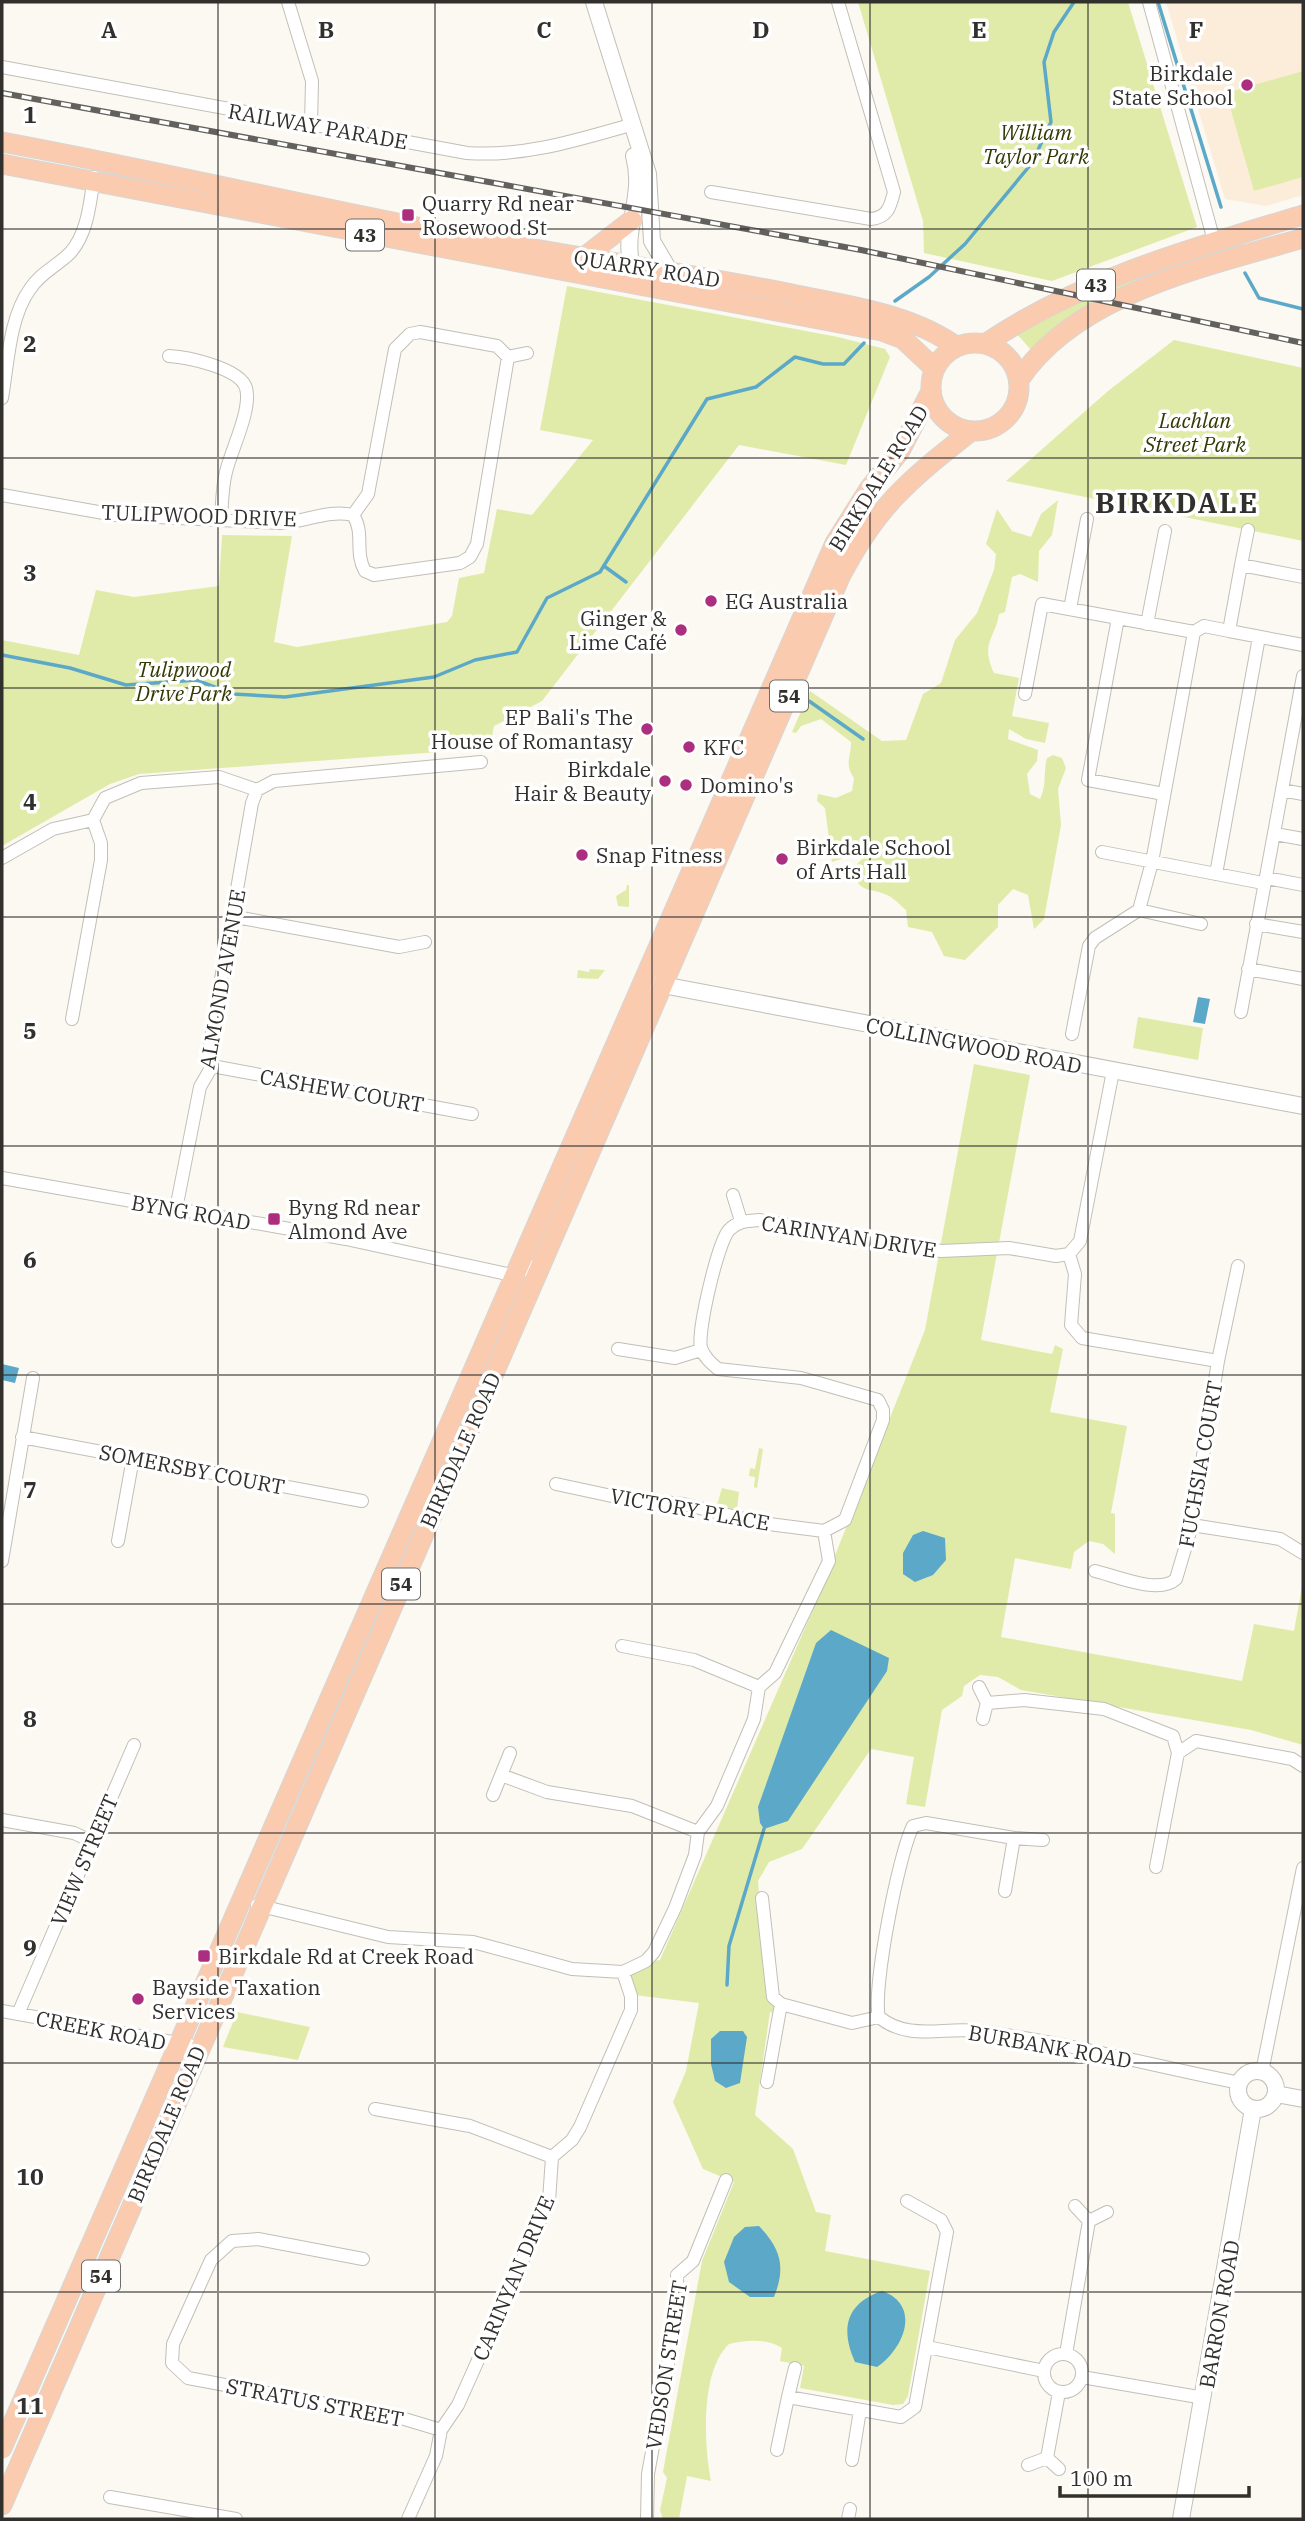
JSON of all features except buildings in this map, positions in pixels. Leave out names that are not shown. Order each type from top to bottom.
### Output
[{"type":"main road","name":"QUARRY ROAD","points":[[2,142],[97,159],[333,212],[583,258],[669,270],[893,317],[957,346]]},
{"type":"main road","name":"QUARRY ROAD","points":[[2,164],[882,331],[902,339],[934,368]]},
{"type":"main road","name":"43","points":[[957,346],[985,344],[1007,329],[1105,280],[1213,241],[1303,215]]},
{"type":"main road","points":[[583,258],[632,220]]},
{"type":"main road","name":"43","points":[[970,432],[997,426],[1007,418],[1019,393],[1019,380],[1052,340],[1108,306],[1177,278],[1303,238]]},
{"type":"main road","points":[[985,344],[1007,357],[1019,380]]},
{"type":"main road","points":[[957,346],[940,359],[934,368],[930,393],[935,407],[944,419],[956,428],[970,432]]},
{"type":"main road","name":"BIRKDALE ROAD","points":[[2,2505],[542,1263],[653,984],[835,542],[869,489],[900,451],[930,393]]},
{"type":"main road","name":"BIRKDALE ROAD","points":[[2,2448],[512,1275],[653,984],[851,557],[882,510],[901,488],[939,453],[970,432]]},
{"type":"street","points":[[288,2],[312,81],[311,124]]},
{"type":"street","points":[[594,2],[630,126],[648,174],[652,241],[669,270]]},
{"type":"street","points":[[711,192],[871,219],[880,218],[890,210],[894,192],[838,2]]},
{"type":"street","points":[[1149,2],[1213,241]]},
{"type":"street","name":"RAILWAY PARADE","points":[[2,67],[467,153],[503,155],[546,150],[630,126]]},
{"type":"street","points":[[630,126],[637,173],[627,248],[637,285]]},
{"type":"street","points":[[2,398],[21,305],[43,273],[70,253],[80,239],[97,159]]},
{"type":"street","points":[[420,332],[497,346],[508,357],[477,544],[470,557],[460,563],[374,575],[365,571],[359,561],[360,525],[353,515],[368,494],[395,349],[401,340],[420,332]]},
{"type":"street","points":[[508,357],[527,353]]},
{"type":"street","points":[[169,356],[190,357],[225,371],[236,376],[246,388],[245,409],[226,472],[221,520]]},
{"type":"street","name":"TULIPWOOD DRIVE","points":[[2,495],[115,515],[292,523],[338,511],[353,515]]},
{"type":"street","points":[[1070,609],[1087,519]]},
{"type":"street","points":[[1229,631],[1248,530]]},
{"type":"street","points":[[1147,624],[1165,531]]},
{"type":"street","points":[[1241,565],[1303,577]]},
{"type":"street","points":[[1025,694],[1042,604],[1194,632],[1204,626],[1303,645]]},
{"type":"street","points":[[1118,618],[1088,780],[1164,794]]},
{"type":"street","points":[[1072,1034],[1089,946],[1095,938],[1139,910],[1152,862],[1194,632]]},
{"type":"street","points":[[1216,874],[1259,637]]},
{"type":"street","points":[[1241,1012],[1282,790],[1297,745],[1303,676]]},
{"type":"street","points":[[72,1018],[101,860],[101,843],[93,820],[105,798],[141,783],[219,777],[257,790],[274,781],[481,762]]},
{"type":"street","name":"ALMOND AVENUE","points":[[176,1209],[200,1087],[212,1066],[212,1032],[228,938],[236,917],[236,895],[252,803],[257,790]]},
{"type":"street","points":[[1282,790],[1303,794]]},
{"type":"street","points":[[2,858],[60,826],[93,820]]},
{"type":"street","points":[[1275,834],[1303,839]]},
{"type":"street","points":[[1102,852],[1216,874],[1303,885]]},
{"type":"street","points":[[1139,910],[1201,924]]},
{"type":"street","points":[[236,917],[399,947],[425,942]]},
{"type":"street","points":[[1256,924],[1303,932]]},
{"type":"street","points":[[1248,969],[1303,979]]},
{"type":"street","name":"COLLINGWOOD ROAD","points":[[653,984],[1303,1106]]},
{"type":"street","name":"CASHEW COURT","points":[[212,1066],[472,1114]]},
{"type":"street","points":[[1113,1071],[1080,1241],[1069,1254],[1074,1274],[1071,1325],[1082,1338],[1218,1361]]},
{"type":"street","name":"BYNG ROAD","points":[[2,1178],[395,1249],[512,1275]]},
{"type":"street","points":[[733,1195],[741,1221]]},
{"type":"street","name":"CARINYAN DRIVE","points":[[701,1350],[699,1334],[712,1278],[727,1232],[741,1221],[759,1220],[941,1251],[1009,1248],[1056,1256],[1069,1254]]},
{"type":"street","points":[[512,1275],[542,1263]]},
{"type":"street","name":"FUCHSIA COURT","points":[[1096,1571],[1156,1585],[1171,1583],[1183,1562],[1192,1525],[1218,1361],[1238,1266]]},
{"type":"street","points":[[240,1900],[388,1937],[473,1942],[572,1969],[623,1972],[646,1961],[654,1952],[695,1855],[698,1832],[717,1806],[754,1719],[759,1687],[775,1673],[829,1562],[824,1531],[845,1520],[883,1420],[883,1410],[878,1400],[802,1378],[718,1368],[701,1350],[676,1358],[618,1349]]},
{"type":"street","points":[[2,1562],[33,1378]]},
{"type":"street","name":"SOMERSBY COURT","points":[[22,1437],[362,1501]]},
{"type":"street","points":[[118,1541],[133,1458]]},
{"type":"street","name":"VICTORY PLACE","points":[[556,1484],[621,1498],[683,1504],[761,1523],[824,1531]]},
{"type":"street","points":[[1192,1525],[1280,1539],[1303,1553]]},
{"type":"street","points":[[622,1646],[694,1660],[759,1687]]},
{"type":"street","points":[[979,1686],[987,1703],[983,1718]]},
{"type":"street","points":[[987,1703],[1024,1700],[1104,1709],[1173,1736],[1178,1753],[1156,1867]]},
{"type":"street","points":[[1178,1753],[1196,1741],[1292,1759],[1303,1766]]},
{"type":"street","name":"VIEW STREET","points":[[18,2014],[134,1745]]},
{"type":"street","points":[[493,1795],[510,1753]]},
{"type":"street","points":[[501,1774],[547,1792],[632,1806],[698,1832]]},
{"type":"street","points":[[2,1820],[74,1833],[91,1841]]},
{"type":"street","points":[[762,1898],[773,1997],[781,2004],[852,2023],[879,2017],[877,1998],[896,1887],[907,1837],[913,1826],[926,1823],[1014,1838],[1043,1840]]},
{"type":"street","points":[[1005,1891],[1014,1838]]},
{"type":"street","points":[[1262,2072],[1303,1868]]},
{"type":"street","points":[[374,2109],[470,2126],[552,2157],[572,2140],[580,2127],[631,2010],[631,1996],[623,1972]]},
{"type":"street","points":[[767,2082],[781,2004]]},
{"type":"street","name":"CREEK ROAD","points":[[2,2011],[200,2047]]},
{"type":"street","name":"BURBANK ROAD","points":[[879,2017],[889,2026],[912,2032],[988,2032],[1240,2083]]},
{"type":"street","points":[[1262,2072],[1275,2083],[1276,2094],[1265,2107],[1253,2109],[1241,2099],[1240,2083],[1247,2075],[1262,2072]]},
{"type":"street","points":[[1276,2094],[1303,2099]]},
{"type":"street","name":"BARRON ROAD","points":[[1181,2519],[1253,2109]]},
{"type":"street","name":"CARINYAN DRIVE","points":[[408,2519],[436,2456],[441,2430],[458,2405],[549,2201],[552,2157]]},
{"type":"street","name":"VEDSON STREET","points":[[647,2519],[648,2474],[678,2309],[677,2275],[692,2260],[726,2180]]},
{"type":"street","points":[[788,2397],[901,2417],[912,2412],[927,2347],[947,2232],[941,2220],[907,2201]]},
{"type":"street","points":[[1075,2206],[1089,2221]]},
{"type":"street","points":[[1089,2221],[1107,2212]]},
{"type":"street","points":[[1066,2354],[1089,2221]]},
{"type":"street","name":"STRATUS STREET","points":[[363,2259],[258,2239],[232,2241],[211,2260],[170,2353],[177,2370],[188,2378],[401,2418],[441,2430]]},
{"type":"street","points":[[927,2347],[1044,2371]]},
{"type":"street","points":[[1066,2354],[1080,2365],[1082,2377],[1071,2391],[1059,2392],[1049,2386],[1044,2371],[1051,2358],[1066,2354]]},
{"type":"street","points":[[777,2450],[795,2368]]},
{"type":"street","points":[[1082,2377],[1204,2398]]},
{"type":"street","points":[[1047,2458],[1059,2392]]},
{"type":"street","points":[[852,2460],[860,2410]]},
{"type":"street","points":[[1028,2465],[1047,2458]]},
{"type":"street","points":[[1047,2458],[1059,2469]]},
{"type":"street","points":[[110,2497],[236,2519]]},
{"type":"shaded area","name":"Birkdale State School","points":[[1166,2],[1303,2],[1303,195],[1266,206],[1225,199]]},
{"type":"green space","name":"William Taylor Park","points":[[858,2],[1128,2],[1197,227],[1052,281],[924,253],[923,221]]},
{"type":"green space","points":[[1303,71],[1303,177],[1254,191],[1226,93]]},
{"type":"green space","points":[[1189,257],[1192,264],[1048,336],[1031,350],[1016,333],[1075,302]]},
{"type":"green space","name":"Tulipwood Drive Park","points":[[567,286],[838,337],[885,349],[890,357],[846,465],[739,445],[542,701],[494,726],[492,737],[439,752],[139,774],[110,784],[2,846],[2,640],[79,655],[96,590],[134,597],[219,586],[222,535],[292,536],[274,642],[297,647],[447,622],[452,616],[459,578],[484,573],[497,509],[532,515],[593,440],[540,430]]},
{"type":"green space","name":"Lachlan Street Park","points":[[1174,340],[1303,368],[1303,541],[1006,481],[1108,391]]},
{"type":"green space","points":[[1058,500],[1052,535],[1039,551],[1038,582],[1020,574],[1012,577],[1005,612],[999,614],[988,648],[994,673],[1019,678],[1012,716],[1049,723],[1045,743],[1026,739],[1009,729],[1008,739],[1038,750],[1037,761],[1027,774],[1030,794],[1040,799],[1047,758],[1053,755],[1062,758],[1066,768],[1058,789],[1061,825],[1044,919],[1034,929],[1028,895],[1013,889],[998,905],[998,927],[965,960],[944,956],[932,932],[908,927],[906,910],[890,896],[866,889],[855,879],[850,871],[869,852],[871,843],[853,840],[841,859],[832,862],[825,808],[817,801],[818,794],[836,798],[852,791],[854,778],[849,764],[851,742],[821,719],[801,726],[796,733],[792,732],[810,691],[882,741],[906,740],[923,694],[941,683],[955,640],[977,613],[994,570],[996,554],[986,544],[997,509],[1012,531],[1031,537],[1041,514]]},
{"type":"green space","points":[[627,885],[629,907],[618,906],[616,896],[626,890]]},
{"type":"green space","points":[[590,969],[605,970],[598,979],[577,978],[578,970],[589,972]]},
{"type":"green space","points":[[1138,1017],[1203,1028],[1198,1060],[1133,1048]]},
{"type":"green space","points":[[974,1064],[1030,1075],[981,1340],[1052,1354],[1055,1345],[1063,1349],[1050,1412],[1127,1426],[1111,1513],[1115,1514],[1115,1554],[1103,1544],[1089,1541],[1074,1552],[1071,1569],[1015,1558],[1001,1637],[1242,1681],[1254,1624],[1294,1631],[1303,1581],[1303,1745],[1251,1730],[1021,1690],[998,1677],[980,1675],[964,1686],[962,1696],[942,1710],[925,1807],[906,1804],[914,1757],[871,1749],[802,1849],[769,1862],[758,1881],[766,1980],[777,2005],[775,2013],[770,2012],[755,2115],[793,2149],[816,2212],[831,2215],[825,2251],[930,2271],[908,2396],[903,2404],[893,2405],[800,2388],[804,2366],[780,2361],[782,2348],[756,2341],[729,2344],[713,2372],[706,2410],[711,2481],[687,2476],[679,2519],[663,2519],[660,2510],[667,2478],[663,2472],[702,2261],[734,2182],[703,2169],[673,2102],[686,2071],[699,2003],[634,1995],[628,1973],[650,1961],[660,1960],[816,1603],[925,1330]]},
{"type":"green space","points":[[759,1448],[763,1449],[757,1488],[754,1487],[755,1477],[749,1476],[750,1468],[755,1469]]},
{"type":"green space","points":[[722,1488],[739,1492],[737,1510],[717,1505]]},
{"type":"green space","points":[[237,2012],[310,2027],[298,2060],[223,2047]]},
{"type":"water","points":[[1198,997],[1210,999],[1205,1024],[1193,1022]]},
{"type":"water","points":[[2,1364],[19,1368],[15,1383],[2,1380]]},
{"type":"water","points":[[923,1531],[945,1538],[946,1560],[933,1575],[915,1582],[903,1574],[903,1553],[913,1535]]},
{"type":"water","points":[[831,1630],[889,1658],[887,1671],[788,1821],[764,1829],[760,1823],[758,1807],[816,1643]]},
{"type":"water","points":[[720,2031],[743,2031],[747,2037],[740,2083],[726,2088],[715,2081],[711,2064],[711,2039]]},
{"type":"water","points":[[759,2226],[777,2251],[779,2259],[780,2276],[774,2297],[750,2297],[729,2282],[724,2262],[734,2237],[745,2227]]},
{"type":"water","points":[[882,2291],[902,2306],[905,2328],[895,2350],[877,2367],[855,2362],[850,2350],[847,2328],[849,2319],[860,2303]]},
{"type":"waterway","points":[[895,301],[929,277],[965,244],[1032,163],[1051,122],[1044,62],[1054,32],[1074,2]]},
{"type":"waterway","points":[[1158,2],[1221,207]]},
{"type":"waterway","points":[[1245,273],[1259,298],[1303,309]]},
{"type":"waterway","points":[[2,655],[70,668],[126,685],[196,680],[233,694],[285,697],[434,677],[475,660],[517,652],[547,598],[600,572],[707,399],[756,387],[795,357],[823,364],[844,364],[864,343]]},
{"type":"waterway","points":[[604,566],[626,582]]},
{"type":"waterway","points":[[809,701],[863,739]]},
{"type":"waterway","points":[[727,1985],[729,1946],[764,1829]]},
{"type":"railway","points":[[2,93],[861,250],[1303,343]]},
{"type":"place","name":"Birkdale State School","points":[[1247,85]]},
{"type":"place","name":"Quarry Rd near Rosewood St","points":[[408,215]]},
{"type":"place","name":"EG Australia","points":[[711,601]]},
{"type":"place","name":"Ginger & Lime Café","points":[[681,630]]},
{"type":"place","name":"EP Bali's The House of Romantasy","points":[[647,729]]},
{"type":"place","name":"KFC","points":[[689,747]]},
{"type":"place","name":"Birkdale Hair & Beauty","points":[[665,781]]},
{"type":"place","name":"Domino's","points":[[686,785]]},
{"type":"place","name":"Snap Fitness","points":[[582,855]]},
{"type":"place","name":"Birkdale School of Arts Hall","points":[[782,859]]},
{"type":"place","name":"Byng Rd near Almond Ave","points":[[274,1219]]},
{"type":"place","name":"Birkdale Rd at Creek Road","points":[[204,1956]]},
{"type":"place","name":"Bayside Taxation Services","points":[[138,1999]]},
{"type":"district","name":"BIRKDALE","points":[[1177,502]]}]
